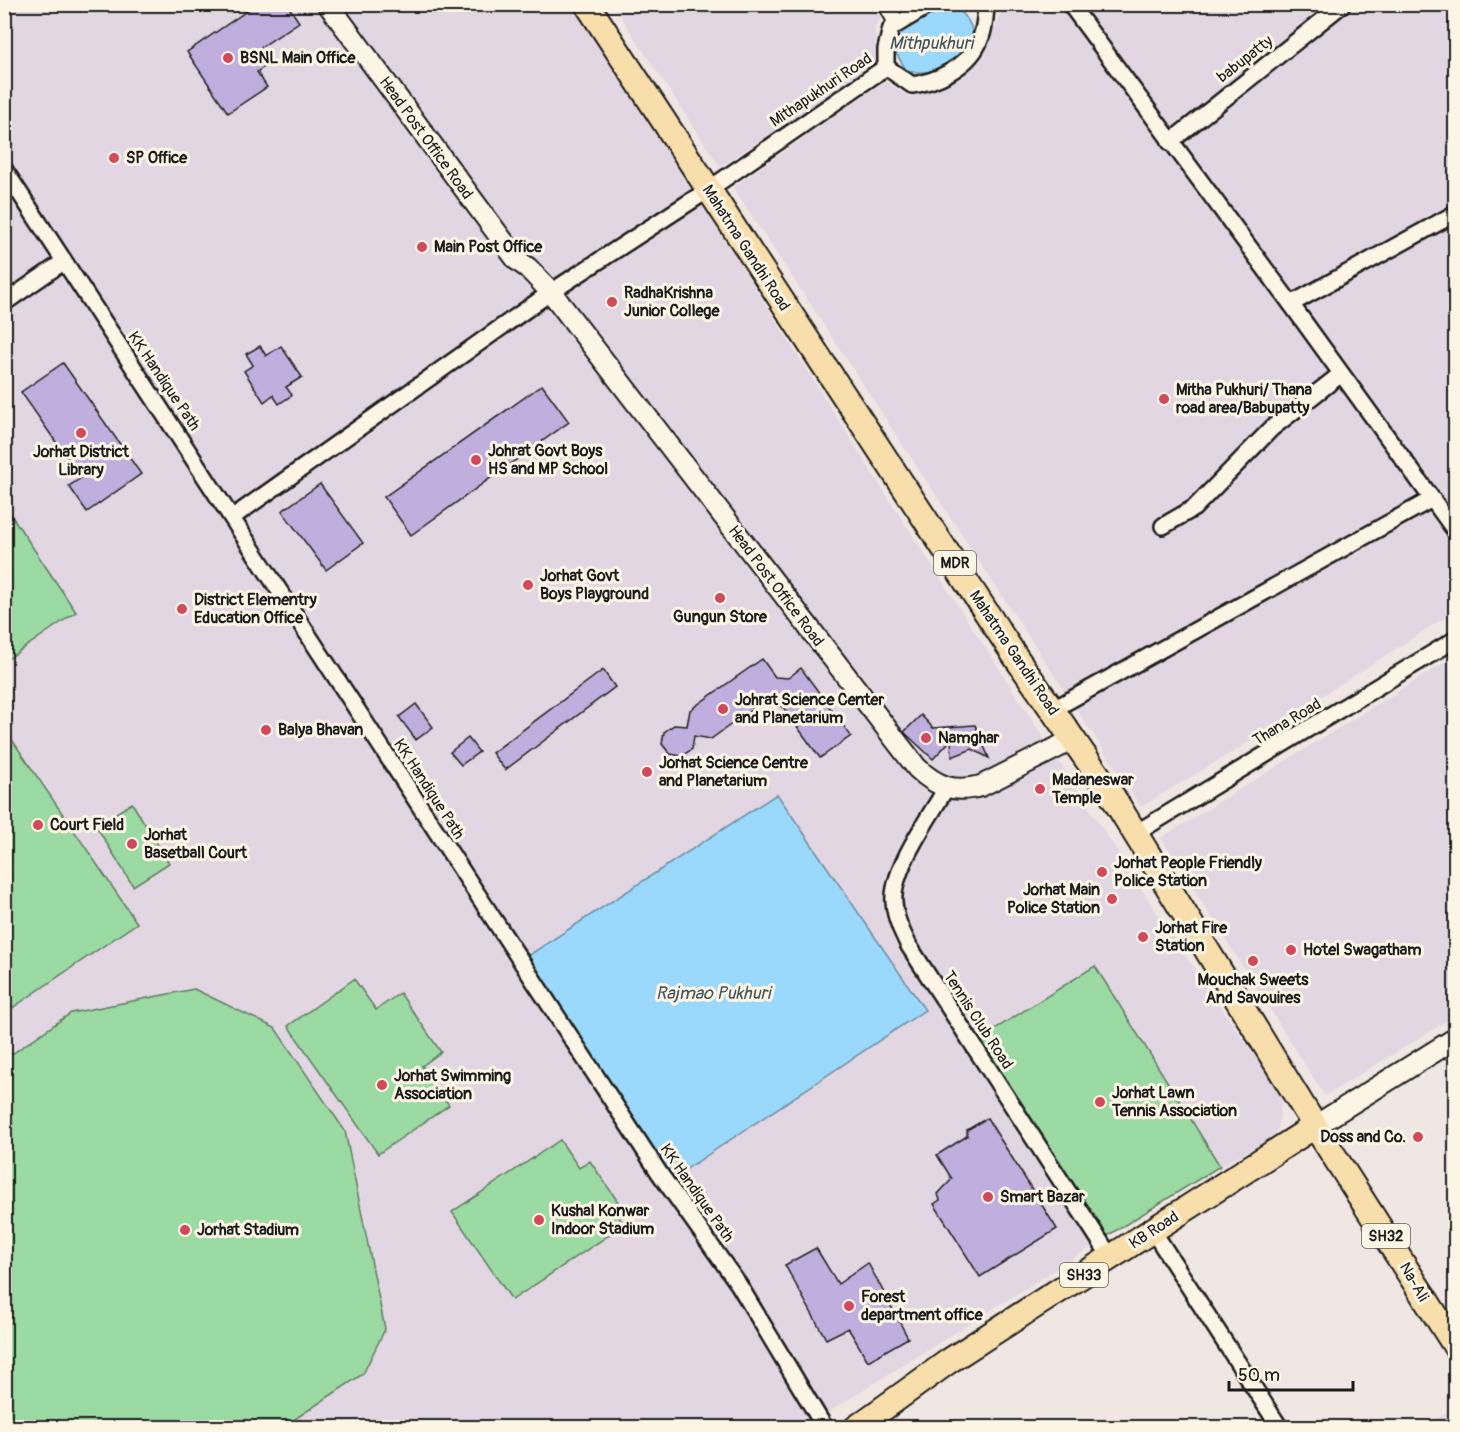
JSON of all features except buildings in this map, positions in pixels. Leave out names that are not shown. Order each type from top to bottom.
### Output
[{"type":"main road","name":"Mahatma Gandhi Road","points":[[587,4],[1052,711],[1136,833],[1315,1126]]},
{"type":"main road","name":"KB Road","points":[[856,1428],[949,1361],[1315,1126]]},
{"type":"main road","name":"Na-Ali","points":[[1315,1126],[1455,1347]]},
{"type":"street","name":"Head Post Office Road","points":[[328,4],[517,260],[551,292],[890,735],[917,768],[946,788]]},
{"type":"street","name":"Head Post Office Road","points":[[341,4],[525,255],[528,268]]},
{"type":"street","points":[[886,4],[896,22]]},
{"type":"street","points":[[886,67],[888,36],[896,22],[932,4]]},
{"type":"street","points":[[1070,4],[1291,304],[1455,532]]},
{"type":"street","name":"babupatty","points":[[1170,142],[1343,4]]},
{"type":"street","name":"Mithapukhuri Road","points":[[233,517],[551,292],[708,190],[886,67],[912,85],[938,78],[951,70],[978,46],[986,5]]},
{"type":"street","name":"KK Handique Path","points":[[4,169],[660,1174],[739,1285],[825,1428]]},
{"type":"street","points":[[1291,304],[1455,213]]},
{"type":"street","points":[[4,303],[63,262]]},
{"type":"street","points":[[1163,526],[1194,508],[1272,428],[1341,374]]},
{"type":"street","points":[[1052,711],[1432,500]]},
{"type":"street","name":"Thana Road","points":[[1136,833],[1455,639]]},
{"type":"street","points":[[946,788],[969,789],[981,786],[1072,740]]},
{"type":"street","name":"Tennis Club Road","points":[[946,788],[897,877],[893,900],[898,924],[909,946],[1111,1258]]},
{"type":"street","name":"KB Road","points":[[1315,1126],[1455,1038]]},
{"type":"street","points":[[1153,1231],[1280,1428]]},
{"type":"shaded area","points":[[10,4],[576,5],[869,468],[1172,936],[1282,1096],[1278,1129],[1268,1140],[1220,1166],[805,1427],[5,1427],[4,9]]},
{"type":"shaded area","points":[[613,5],[902,5],[884,14],[875,26],[877,62],[720,167]]},
{"type":"shaded area","name":"Mitha Pukhuri/ Thana road area/Babupatty","points":[[1010,5],[1455,5],[1455,611],[1269,730],[1141,807],[733,187],[885,81],[909,97],[943,82],[984,55],[1002,11]]},
{"type":"shaded area","points":[[1455,656],[1455,1016],[1325,1096],[1161,838]]},
{"type":"shaded area","points":[[1450,1411],[1455,1419],[1455,1427],[1423,1427]]},
{"type":"green space","points":[[5,506],[76,612],[4,661]]},
{"type":"green space","name":"Court Field","points":[[4,728],[137,923],[5,1013],[4,1013]]},
{"type":"green space","name":"Jorhat Basetball Court","points":[[132,803],[169,863],[133,886],[96,826]]},
{"type":"green space","name":"Jorhat Lawn Tennis Association","points":[[1095,966],[1220,1166],[1104,1238],[979,1039]]},
{"type":"green space","name":"Jorhat Swimming Association","points":[[354,979],[376,1010],[400,993],[441,1052],[422,1066],[449,1105],[378,1154],[288,1026]]},
{"type":"green space","name":"Jorhat Stadium","points":[[194,989],[275,1028],[345,1131],[385,1329],[363,1374],[283,1427],[5,1427],[5,1059],[71,1013]]},
{"type":"green space","name":"Kushal Konwar Indoor Stadium","points":[[560,1140],[579,1168],[590,1161],[623,1209],[617,1214],[624,1225],[512,1300],[452,1212]]},
{"type":"water","name":"Mithpukhuri","points":[[948,5],[963,14],[970,26],[973,38],[966,52],[951,64],[933,71],[906,70],[893,48],[892,35]]},
{"type":"water","name":"Rajmao Pukhuri","points":[[777,794],[925,1010],[670,1180],[526,957]]},
{"type":"place","name":"BSNL Main Office","points":[[228,58]]},
{"type":"place","name":"SP Office","points":[[114,158]]},
{"type":"place","name":"Main Post Office","points":[[422,247]]},
{"type":"place","name":"RadhaKrishna Junior College","points":[[612,302]]},
{"type":"place","name":"Mitha Pukhuri/ Thana road area/Babupatty","points":[[1164,399]]},
{"type":"place","name":"Jorhat District Library","points":[[81,433]]},
{"type":"place","name":"Johrat Govt Boys HS and MP School","points":[[476,460]]},
{"type":"place","name":"Jorhat Govt Boys Playground","points":[[528,585]]},
{"type":"place","name":"Gungun Store","points":[[720,598]]},
{"type":"place","name":"District Elementry Education Office","points":[[182,609]]},
{"type":"place","name":"Johrat Science Center and Planetarium","points":[[723,709]]},
{"type":"place","name":"Balya Bhavan","points":[[266,730]]},
{"type":"place","name":"Namghar","points":[[926,738]]},
{"type":"place","name":"Jorhat Science Centre and Planetarium","points":[[647,772]]},
{"type":"place","name":"Madaneswar Temple","points":[[1040,789]]},
{"type":"place","name":"Court Field","points":[[38,825]]},
{"type":"place","name":"Jorhat Basetball Court","points":[[132,844]]},
{"type":"place","name":"Jorhat People Friendly Police Station","points":[[1102,872]]},
{"type":"place","name":"Jorhat Main Police Station","points":[[1112,899]]},
{"type":"place","name":"Jorhat Fire Station","points":[[1143,937]]},
{"type":"place","name":"Hotel Swagatham","points":[[1291,950]]},
{"type":"place","name":"Mouchak Sweets And Savouires","points":[[1253,961]]},
{"type":"place","name":"Jorhat Swimming Association","points":[[382,1085]]},
{"type":"place","name":"Jorhat Lawn Tennis Association","points":[[1100,1102]]},
{"type":"place","name":"Doss and Co.","points":[[1418,1137]]},
{"type":"place","name":"Smart Bazar","points":[[988,1197]]},
{"type":"place","name":"Kushal Konwar Indoor Stadium","points":[[539,1220]]},
{"type":"place","name":"Jorhat Stadium","points":[[185,1230]]},
{"type":"place","name":"Forest department office","points":[[849,1306]]}]
